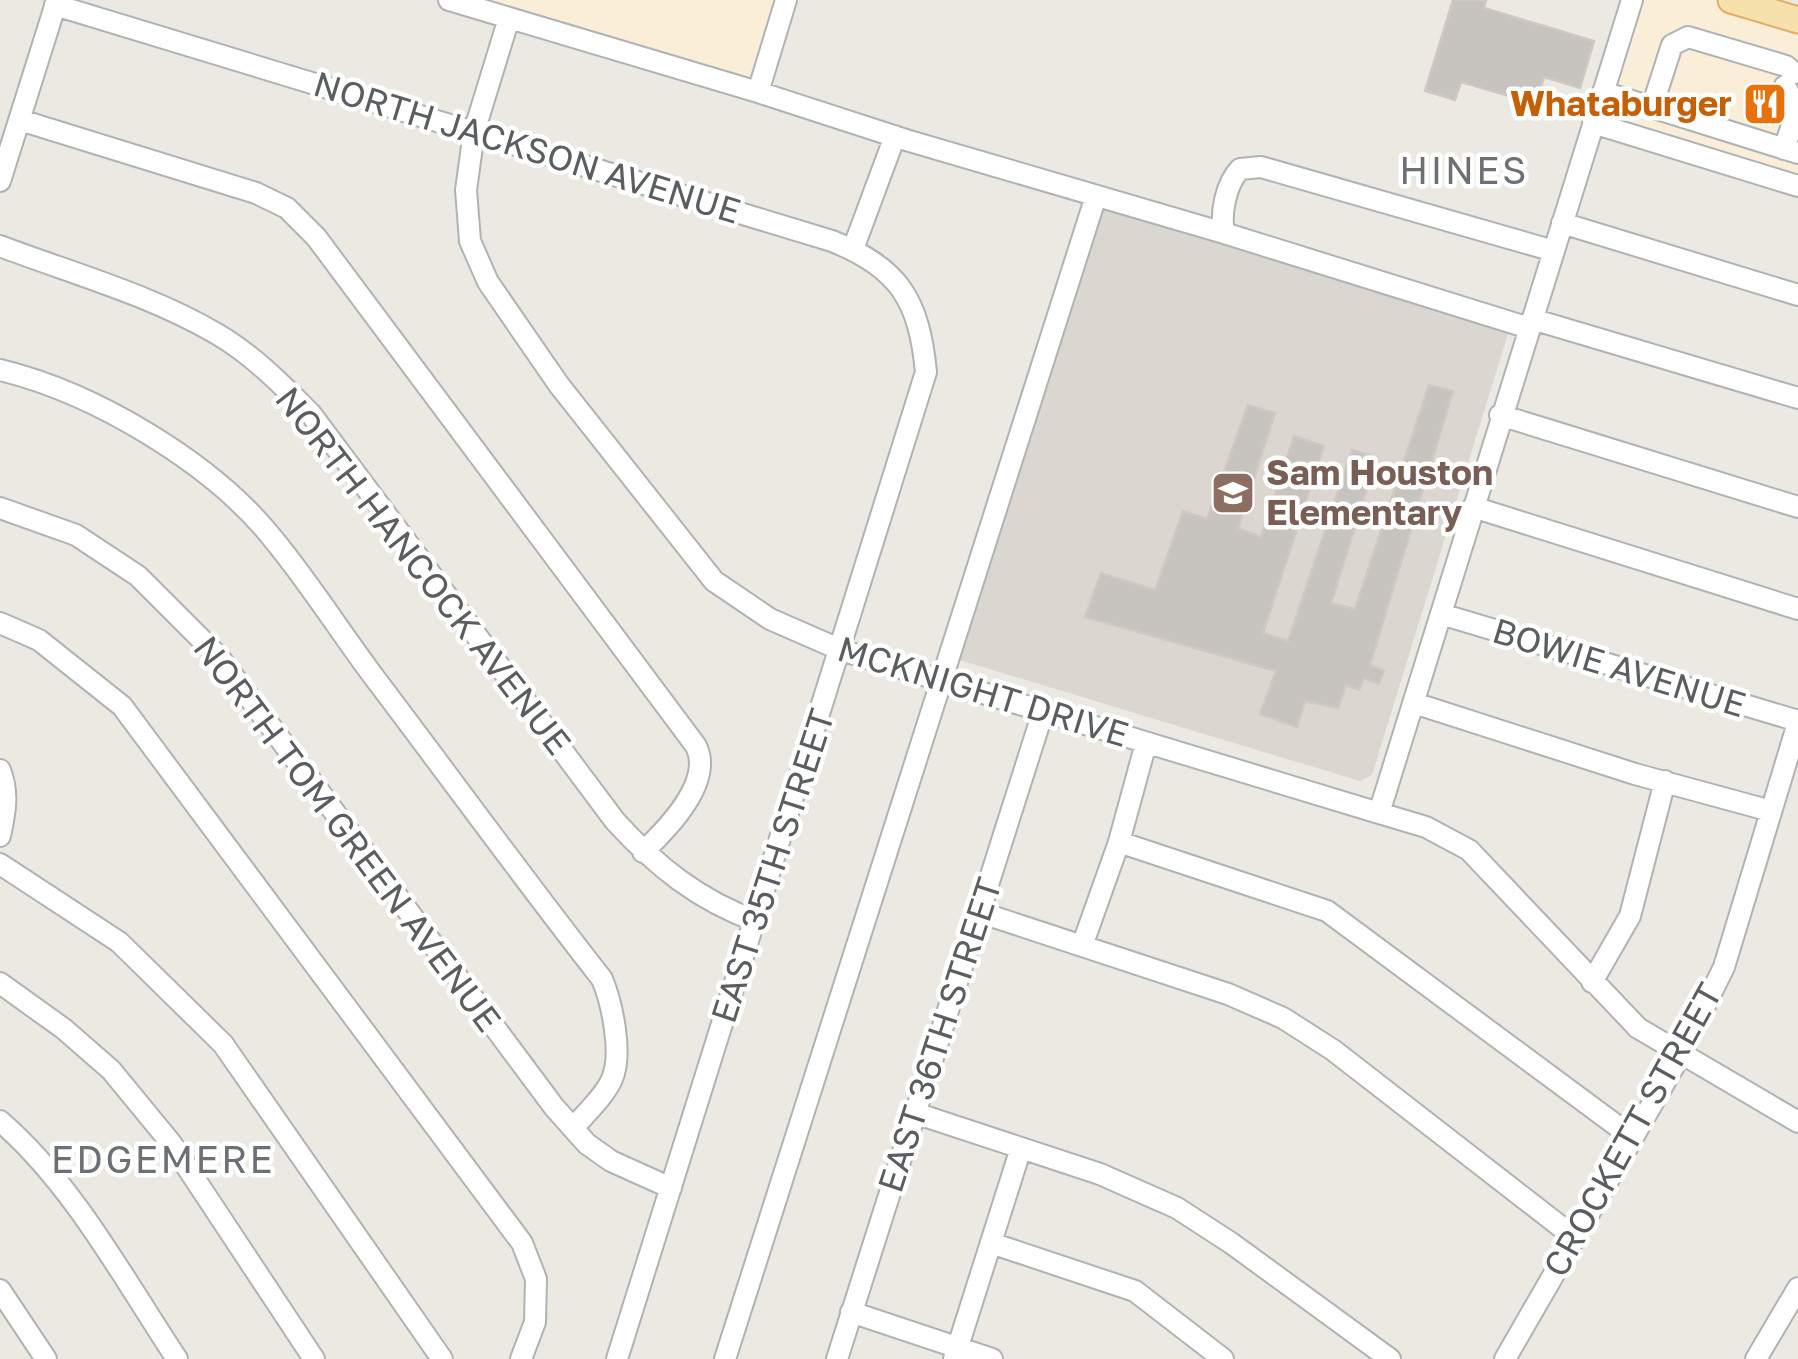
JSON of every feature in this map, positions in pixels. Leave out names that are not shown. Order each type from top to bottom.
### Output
[{"type":"main road","points":[[1731,0],[1787,12]]},
{"type":"street","points":[[449,0],[1096,196],[1798,398]]},
{"type":"street","points":[[758,92],[786,0]]},
{"type":"street","points":[[1380,813],[1632,0]]},
{"type":"street","points":[[0,180],[5,150],[20,120],[56,2]]},
{"type":"street","name":"NORTH JACKSON AVENUE","points":[[56,2],[853,249],[878,263],[903,288],[922,336],[926,372]]},
{"type":"street","name":"MCKNIGHT DRIVE","points":[[510,18],[474,132],[466,190],[470,241],[508,315],[652,506],[714,581],[770,619],[841,650],[1426,827],[1469,850],[1638,1028],[1798,1122]]},
{"type":"street","points":[[1603,92],[1652,108],[1791,151],[1797,108],[1786,79],[1738,53],[1688,37],[1672,45],[1652,108]]},
{"type":"street","points":[[20,120],[256,192],[287,208],[316,237],[696,746],[701,762],[692,789],[673,821],[643,852]]},
{"type":"street","points":[[1594,123],[1798,186]]},
{"type":"street","points":[[853,249],[895,136]]},
{"type":"street","points":[[1224,233],[1222,219],[1233,176],[1240,169],[1261,167],[1554,251]]},
{"type":"street","points":[[724,1359],[1096,196]]},
{"type":"street","points":[[1562,223],[1798,295]]},
{"type":"street","name":"NORTH HANCOCK AVENUE","points":[[0,246],[160,307],[216,334],[267,370],[311,414],[615,821],[643,852],[688,888],[756,921]]},
{"type":"street","points":[[0,370],[94,405],[146,432],[224,488],[273,538],[602,979],[614,1026],[614,1076],[573,1128]]},
{"type":"street","name":"EAST 35TH STREET","points":[[617,1359],[926,372]]},
{"type":"street","points":[[1500,416],[1798,508]]},
{"type":"street","name":"NORTH TOM GREEN AVENUE","points":[[0,508],[76,535],[138,576],[219,657],[554,1107],[587,1144],[611,1161],[671,1188]]},
{"type":"street","points":[[1473,508],[1798,609]]},
{"type":"street","name":"BOWIE AVENUE","points":[[1441,614],[1798,722]]},
{"type":"street","points":[[0,623],[39,640],[122,706],[522,1243],[536,1279],[535,1322],[521,1359]]},
{"type":"street","points":[[1414,703],[1634,774],[1772,811]]},
{"type":"street","name":"EAST 36TH STREET","points":[[836,1359],[1043,712]]},
{"type":"street","name":"CROCKETT STREET","points":[[1505,1359],[1681,1054],[1724,967],[1798,722]]},
{"type":"street","points":[[1082,946],[1119,842],[1146,743]]},
{"type":"street","points":[[0,770],[6,789],[0,836]]},
{"type":"street","points":[[1592,982],[1630,916],[1666,781]]},
{"type":"street","points":[[1119,842],[1328,911],[1632,1137]]},
{"type":"street","points":[[0,864],[119,942],[222,1044],[442,1359]]},
{"type":"street","points":[[979,912],[1228,994],[1283,1018],[1332,1050],[1574,1237]]},
{"type":"street","points":[[0,982],[111,1070],[171,1143],[314,1359]]},
{"type":"street","points":[[915,1113],[1100,1174],[1177,1208],[1390,1359]]},
{"type":"street","points":[[0,1120],[24,1142],[76,1206],[177,1359]]},
{"type":"street","points":[[956,1353],[1021,1148]]},
{"type":"street","points":[[991,1242],[1134,1290],[1224,1359]]},
{"type":"street","points":[[1756,1359],[1798,1288]]},
{"type":"street","points":[[0,1290],[46,1359]]},
{"type":"street","points":[[852,1312],[956,1353],[992,1359]]},
{"type":"shaded area","points":[[459,0],[782,0],[754,87]]},
{"type":"shaded area","points":[[1632,0],[1731,0],[1798,20],[1798,187],[1593,125]]},
{"type":"shaded area","name":"Sam Houston Elementary","points":[[1101,202],[1510,327],[1372,775],[1360,781],[953,658]]},
{"type":"building","points":[[1453,0],[1486,0],[1484,8],[1594,41],[1580,88],[1544,77],[1536,104],[1461,82],[1455,100],[1425,91]]},
{"type":"building","points":[[1429,385],[1453,391],[1370,665],[1384,671],[1379,684],[1364,678],[1359,690],[1346,685],[1338,708],[1305,701],[1297,727],[1260,714],[1276,671],[1085,617],[1101,573],[1155,590],[1183,511],[1207,519],[1248,405],[1275,413],[1238,528],[1261,537],[1294,436],[1324,446],[1263,633],[1288,641],[1352,450],[1377,457],[1331,603],[1355,609]]},
{"type":"place","name":"Whataburger","points":[[1765,104]]},
{"type":"place","name":"Sam Houston Elementary","points":[[1233,493]]},
{"type":"district","name":"HINES","points":[[1464,171]]},
{"type":"district","name":"EDGEMERE","points":[[163,1160]]}]
